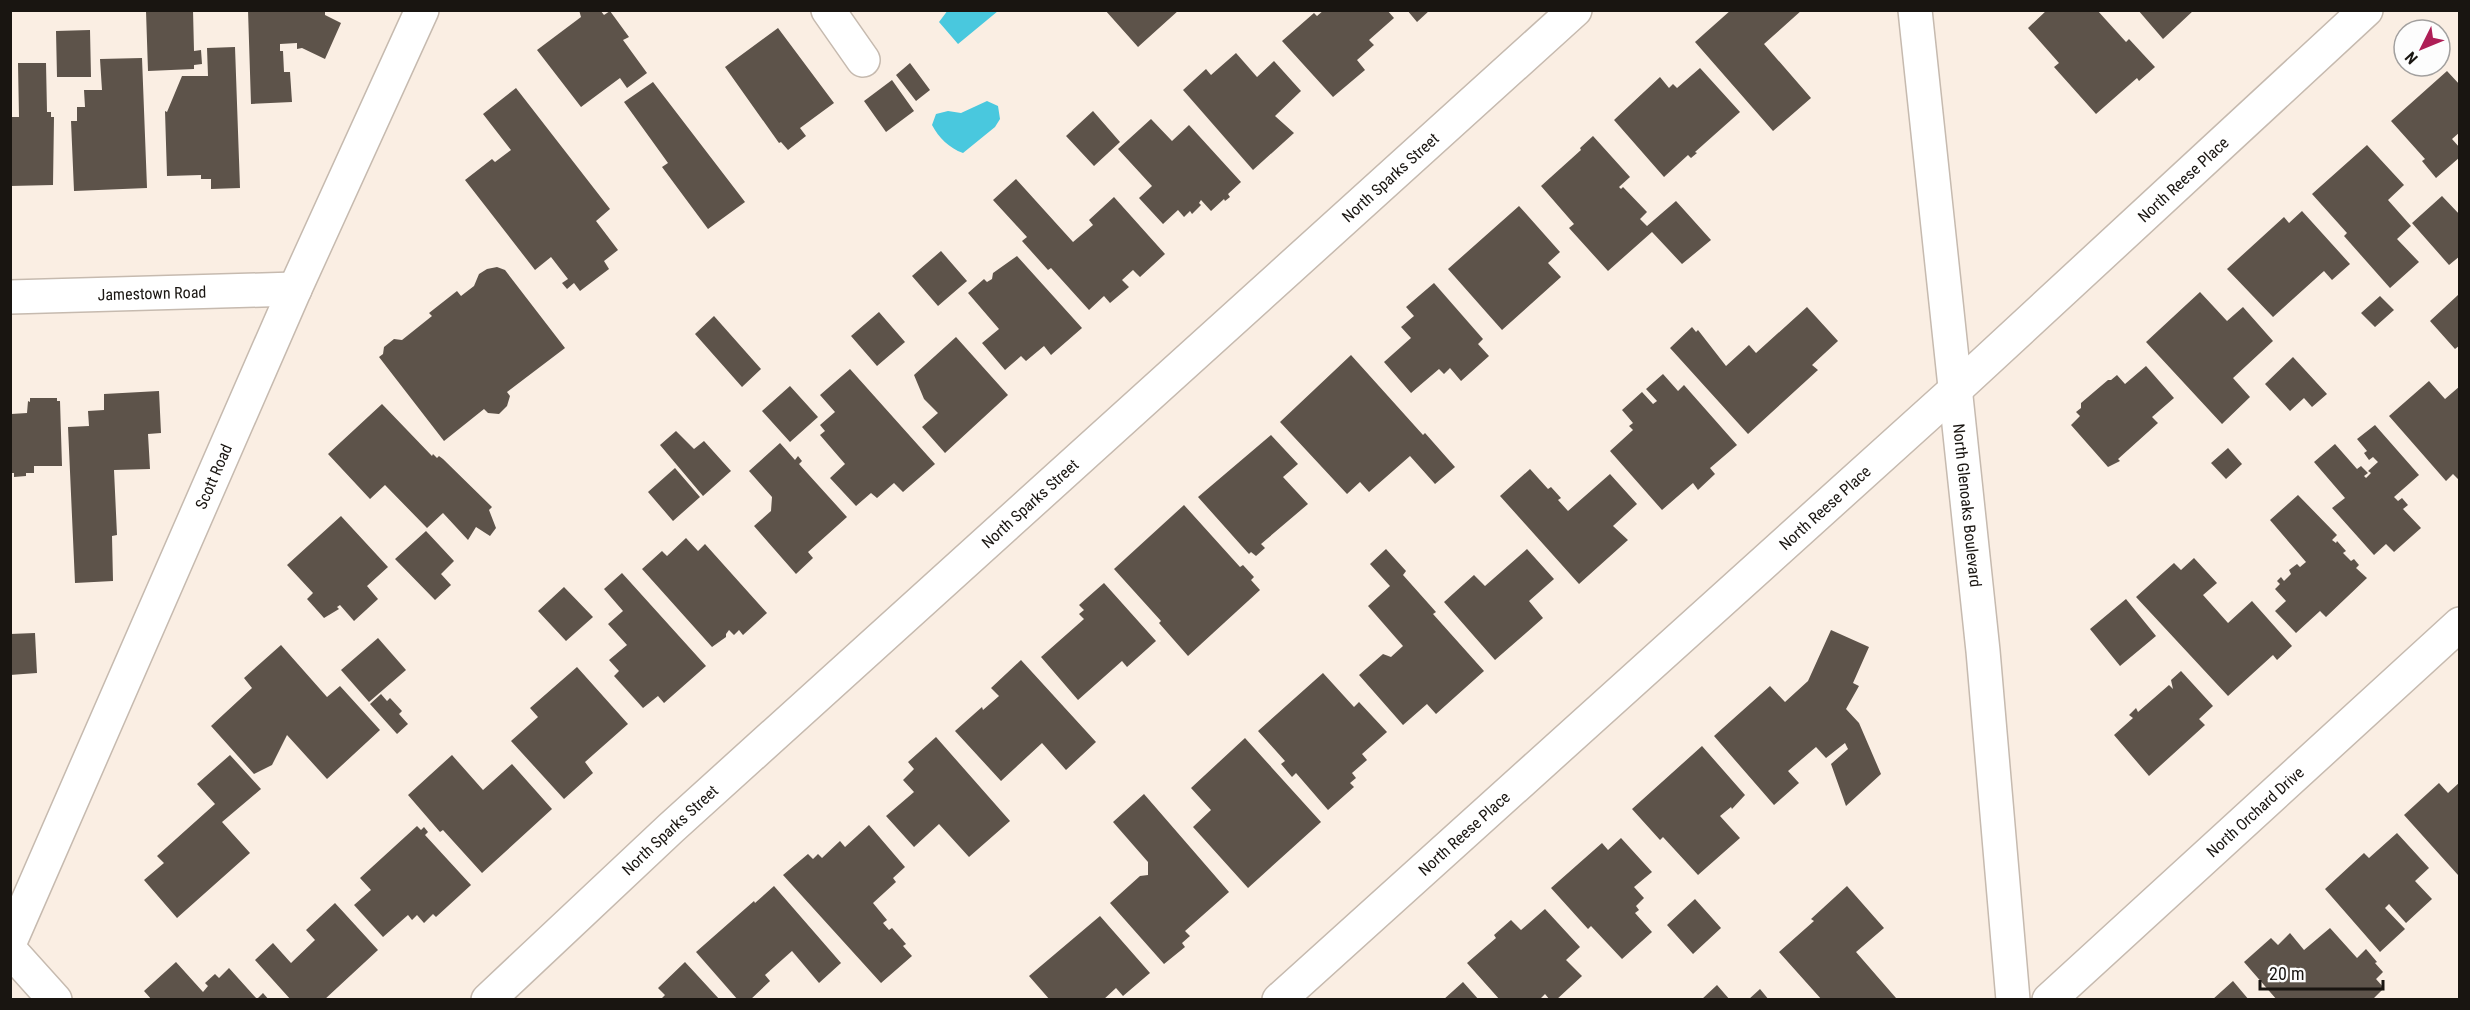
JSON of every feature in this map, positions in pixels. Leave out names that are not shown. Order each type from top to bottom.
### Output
[{"type":"street","name":"Scott Road","points":[[10,942],[295,289],[422,10]]},
{"type":"street","points":[[828,10],[863,60]]},
{"type":"street","name":"North Sparks Street","points":[[488,999],[680,820],[1575,10]]},
{"type":"street","name":"North Glenoaks Boulevard","points":[[1915,10],[1983,651],[2013,999]]},
{"type":"street","name":"North Reese Place","points":[[1279,999],[1955,390],[2366,10]]},
{"type":"street","name":"Jamestown Road","points":[[10,297],[295,289]]},
{"type":"street","name":"North Orchard Drive","points":[[2049,999],[2460,624]]},
{"type":"street","points":[[10,950],[55,999]]},
{"type":"water","points":[[948,10],[998,11],[958,44],[939,22]]},
{"type":"water","points":[[987,101],[998,106],[1000,119],[995,127],[963,153],[945,142],[932,125],[936,114],[948,111],[961,113]]},
{"type":"building","points":[[193,10],[194,51],[201,50],[202,64],[194,65],[194,69],[148,71],[146,11]]},
{"type":"building","points":[[248,10],[325,10],[325,15],[341,23],[325,59],[302,48],[297,49],[297,43],[280,44],[280,51],[283,51],[284,72],[290,72],[292,102],[251,104]]},
{"type":"building","points":[[579,10],[600,10],[604,15],[610,11],[629,37],[623,40],[647,73],[627,88],[620,78],[581,107],[537,50],[581,17]]},
{"type":"building","points":[[1105,10],[1179,10],[1138,47]]},
{"type":"building","points":[[1324,10],[1387,10],[1394,18],[1369,40],[1374,45],[1357,60],[1365,70],[1333,97],[1282,41],[1314,13],[1317,16]]},
{"type":"building","points":[[1407,10],[1430,10],[1417,22]]},
{"type":"building","points":[[1731,10],[1802,10],[1764,44],[1811,98],[1773,131],[1695,42]]},
{"type":"building","points":[[2047,10],[2097,10],[2126,42],[2129,39],[2155,67],[2139,81],[2137,78],[2096,114],[2054,67],[2059,63],[2028,28]]},
{"type":"building","points":[[2138,10],[2194,10],[2163,39]]},
{"type":"building","points":[[778,28],[834,103],[800,128],[806,136],[788,150],[781,142],[779,143],[725,67]]},
{"type":"building","points":[[90,30],[91,77],[57,77],[56,31]]},
{"type":"building","points":[[235,47],[240,188],[211,189],[211,179],[201,179],[201,175],[167,176],[165,111],[167,112],[182,76],[208,76],[207,48]]},
{"type":"building","points":[[1236,53],[1257,77],[1274,61],[1301,91],[1275,116],[1294,133],[1253,170],[1183,90],[1206,69],[1211,75]]},
{"type":"building","points":[[142,58],[147,188],[74,191],[71,121],[77,121],[77,107],[85,107],[84,90],[102,90],[100,59]]},
{"type":"building","points":[[18,63],[46,63],[47,112],[51,112],[51,117],[54,117],[53,185],[10,186],[10,117],[19,117]]},
{"type":"building","points":[[910,63],[930,90],[916,101],[896,75]]},
{"type":"building","points":[[1700,68],[1740,112],[1695,152],[1697,153],[1691,158],[1688,155],[1664,177],[1614,120],[1660,77],[1669,88],[1673,84],[1677,88]]},
{"type":"building","points":[[2452,76],[2460,85],[2460,132],[2452,139],[2460,148],[2460,157],[2436,178],[2422,161],[2425,159],[2391,121],[2439,78]]},
{"type":"building","points":[[892,80],[914,111],[886,132],[864,101]]},
{"type":"building","points":[[653,82],[745,202],[708,229],[662,167],[668,163],[624,102]]},
{"type":"building","points":[[516,88],[610,209],[596,221],[618,250],[604,261],[609,269],[580,291],[574,283],[567,289],[562,283],[568,279],[551,257],[535,270],[465,180],[492,159],[495,162],[511,150],[483,114]]},
{"type":"building","points":[[1093,111],[1120,142],[1094,166],[1066,136]]},
{"type":"building","points":[[1151,119],[1172,141],[1189,125],[1241,182],[1228,194],[1230,197],[1225,201],[1224,199],[1211,211],[1201,200],[1199,203],[1201,205],[1192,214],[1190,211],[1184,217],[1178,210],[1163,224],[1139,198],[1152,186],[1118,149]]},
{"type":"building","points":[[1593,136],[1630,177],[1619,187],[1621,189],[1623,187],[1647,212],[1640,219],[1647,226],[1676,201],[1711,240],[1682,264],[1652,232],[1608,271],[1569,228],[1574,224],[1541,186]]},
{"type":"building","points":[[2367,145],[2404,185],[2388,200],[2411,226],[2397,239],[2419,262],[2390,288],[2344,236],[2347,233],[2312,194]]},
{"type":"building","points":[[1016,179],[1073,242],[1093,225],[1089,220],[1114,197],[1165,254],[1140,277],[1133,270],[1122,280],[1129,287],[1110,303],[1104,296],[1089,310],[1051,268],[1048,270],[1022,241],[1027,237],[993,200]]},
{"type":"building","points":[[2442,196],[2460,215],[2460,256],[2449,265],[2412,223]]},
{"type":"building","points":[[1519,206],[1560,252],[1548,263],[1561,277],[1502,330],[1448,269]]},
{"type":"building","points":[[2302,211],[2350,264],[2332,280],[2324,271],[2273,317],[2227,269],[2284,217],[2289,223]]},
{"type":"building","points":[[941,251],[967,281],[938,306],[912,276]]},
{"type":"building","points":[[1017,256],[1082,328],[1051,355],[1044,346],[1026,361],[1021,356],[1005,370],[982,343],[999,329],[968,293],[984,279],[987,282],[992,279],[993,273]]},
{"type":"building","points":[[497,267],[505,270],[565,348],[507,392],[510,396],[507,406],[499,414],[488,413],[484,409],[444,441],[379,357],[383,354],[384,347],[394,339],[402,340],[432,316],[429,313],[457,291],[461,296],[474,286],[479,274]]},
{"type":"building","points":[[1434,283],[1483,339],[1478,344],[1489,356],[1461,381],[1450,368],[1444,374],[1439,369],[1411,393],[1384,362],[1411,338],[1401,327],[1414,316],[1406,307]]},
{"type":"building","points":[[2200,292],[2227,321],[2243,307],[2273,341],[2233,378],[2250,397],[2222,424],[2146,342]]},
{"type":"building","points":[[2458,295],[2460,345],[2455,349],[2430,321]]},
{"type":"building","points":[[2380,296],[2394,310],[2375,327],[2361,313]]},
{"type":"building","points":[[1807,307],[1838,341],[1812,365],[1818,370],[1748,434],[1670,348],[1692,327],[1696,332],[1698,330],[1726,366],[1749,345],[1756,353]]},
{"type":"building","points":[[879,312],[905,342],[877,366],[851,336]]},
{"type":"building","points":[[714,316],[761,369],[742,387],[695,334]]},
{"type":"building","points":[[956,337],[1008,395],[945,453],[922,427],[938,413],[924,399],[914,375]]},
{"type":"building","points":[[1351,355],[1455,467],[1435,484],[1410,456],[1369,492],[1360,482],[1347,494],[1280,422]]},
{"type":"building","points":[[2293,357],[2327,394],[2312,407],[2304,398],[2290,411],[2265,384]]},
{"type":"building","points":[[2146,366],[2174,398],[2152,417],[2158,423],[2118,459],[2120,461],[2108,467],[2071,425],[2080,416],[2076,412],[2081,408],[2081,403],[2108,380],[2117,375],[2125,384]]},
{"type":"building","points":[[850,369],[935,464],[903,492],[894,483],[877,498],[871,493],[856,506],[830,478],[845,464],[820,435],[825,431],[820,425],[835,412],[820,395]]},
{"type":"building","points":[[1663,374],[1678,391],[1684,385],[1737,445],[1710,468],[1715,474],[1698,490],[1693,483],[1662,510],[1610,451],[1633,430],[1629,426],[1633,423],[1622,410],[1642,392],[1653,404],[1657,401],[1646,389]]},
{"type":"building","points":[[2429,381],[2445,399],[2460,386],[2460,481],[2453,474],[2446,481],[2389,416]]},
{"type":"building","points":[[790,386],[818,417],[790,442],[762,411]]},
{"type":"building","points":[[159,391],[161,433],[148,434],[150,469],[114,470],[117,535],[112,536],[113,581],[75,583],[68,427],[89,426],[88,411],[104,410],[104,394]]},
{"type":"building","points":[[30,398],[57,398],[57,401],[60,401],[62,466],[34,466],[34,473],[14,477],[14,473],[10,473],[11,414],[27,413]]},
{"type":"building","points":[[382,404],[432,456],[433,454],[443,459],[492,507],[489,510],[496,528],[490,536],[476,527],[468,540],[443,513],[427,528],[385,485],[370,499],[328,454]]},
{"type":"building","points":[[2375,425],[2419,475],[2394,497],[2398,501],[2402,498],[2408,505],[2403,509],[2421,528],[2394,552],[2386,544],[2374,555],[2332,508],[2345,498],[2314,462],[2335,444],[2357,469],[2361,466],[2368,473],[2364,476],[2366,478],[2371,473],[2368,471],[2378,462],[2373,457],[2369,460],[2364,453],[2367,451],[2357,439]]},
{"type":"building","points":[[676,431],[694,449],[704,441],[731,471],[703,496],[660,445]]},
{"type":"building","points":[[1271,435],[1298,464],[1283,477],[1308,504],[1261,544],[1265,548],[1256,556],[1251,552],[1249,554],[1198,497]]},
{"type":"building","points":[[780,443],[795,460],[798,456],[802,461],[799,464],[847,517],[808,552],[813,558],[796,574],[754,526],[771,511],[772,497],[749,471]]},
{"type":"building","points":[[2228,448],[2242,464],[2226,479],[2211,463]]},
{"type":"building","points":[[675,468],[700,497],[673,521],[648,492]]},
{"type":"building","points":[[1530,469],[1548,489],[1551,487],[1561,498],[1558,500],[1568,511],[1610,474],[1637,504],[1613,526],[1628,540],[1579,584],[1500,496]]},
{"type":"building","points":[[2298,495],[2337,535],[2332,540],[2336,543],[2337,541],[2346,551],[2343,553],[2351,561],[2354,559],[2359,565],[2356,568],[2367,578],[2326,617],[2320,611],[2296,633],[2275,611],[2286,601],[2275,589],[2280,584],[2277,581],[2281,577],[2284,581],[2291,574],[2289,570],[2297,564],[2300,567],[2306,562],[2270,520]]},
{"type":"building","points":[[1184,505],[1240,567],[1243,565],[1254,577],[1251,580],[1260,590],[1188,656],[1159,623],[1161,621],[1114,569]]},
{"type":"building","points":[[341,516],[388,567],[367,586],[378,599],[354,621],[340,605],[337,607],[339,609],[324,618],[307,599],[313,593],[287,565]]},
{"type":"building","points":[[426,531],[454,561],[441,574],[451,585],[435,600],[395,559]]},
{"type":"building","points":[[686,538],[698,551],[705,544],[767,613],[743,635],[739,630],[734,635],[729,630],[726,637],[712,647],[642,569],[662,551],[667,556]]},
{"type":"building","points":[[1386,549],[1406,571],[1403,575],[1436,612],[1433,614],[1484,671],[1436,714],[1427,704],[1403,725],[1359,675],[1383,654],[1391,657],[1403,646],[1368,606],[1390,586],[1370,564]]},
{"type":"building","points":[[1527,549],[1554,579],[1529,601],[1543,618],[1495,660],[1444,602],[1474,575],[1485,586]]},
{"type":"building","points":[[2194,558],[2217,583],[2203,595],[2228,623],[2252,601],[2292,646],[2277,660],[2273,655],[2228,696],[2136,597],[2174,563],[2181,570]]},
{"type":"building","points":[[622,573],[706,666],[664,703],[658,696],[643,708],[614,676],[619,671],[609,660],[627,645],[608,624],[623,611],[604,589]]},
{"type":"building","points":[[1104,583],[1156,641],[1127,667],[1122,661],[1078,700],[1041,657],[1084,619],[1079,614],[1084,610],[1079,605]]},
{"type":"building","points":[[564,587],[593,617],[566,641],[538,611]]},
{"type":"building","points":[[2126,599],[2156,636],[2120,666],[2090,629]]},
{"type":"building","points":[[1831,630],[1869,647],[1853,683],[1859,686],[1846,709],[1859,723],[1881,774],[1846,806],[1831,764],[1848,749],[1845,743],[1826,758],[1816,747],[1788,771],[1799,783],[1774,805],[1714,736],[1770,686],[1785,702],[1808,681]]},
{"type":"building","points":[[35,633],[37,673],[10,675],[10,634]]},
{"type":"building","points":[[378,638],[406,670],[369,702],[341,670]]},
{"type":"building","points":[[281,645],[327,697],[340,686],[380,730],[327,779],[287,735],[272,765],[254,774],[211,726],[252,688],[244,678]]},
{"type":"building","points":[[1021,660],[1096,742],[1066,770],[1042,743],[1001,781],[955,731],[982,707],[983,710],[999,696],[991,688]]},
{"type":"building","points":[[577,667],[628,724],[585,762],[593,773],[564,799],[511,741],[538,717],[530,708]]},
{"type":"building","points":[[2181,671],[2213,706],[2199,719],[2205,725],[2149,776],[2114,735],[2133,718],[2129,715],[2136,708],[2138,712],[2169,685],[2173,689],[2171,680]]},
{"type":"building","points":[[1323,673],[1354,707],[1359,702],[1387,732],[1362,754],[1367,760],[1352,773],[1356,778],[1350,783],[1354,787],[1328,810],[1296,773],[1292,777],[1281,764],[1285,761],[1258,731]]},
{"type":"building","points":[[381,694],[387,701],[390,698],[402,711],[399,714],[408,724],[397,734],[370,704]]},
{"type":"building","points":[[936,737],[1010,821],[969,857],[939,824],[914,847],[886,816],[914,792],[903,780],[914,769],[908,762]]},
{"type":"building","points":[[1245,738],[1321,822],[1248,888],[1193,827],[1211,810],[1191,788]]},
{"type":"building","points":[[1702,746],[1745,795],[1732,809],[1731,807],[1720,816],[1740,838],[1698,875],[1663,837],[1660,840],[1632,809]]},
{"type":"building","points":[[230,755],[261,789],[222,822],[250,853],[177,918],[144,880],[164,863],[157,856],[215,804],[197,784]]},
{"type":"building","points":[[452,755],[483,790],[512,764],[552,809],[482,873],[443,830],[440,832],[408,795]]},
{"type":"building","points":[[2460,782],[2460,873],[2458,875],[2404,815],[2439,783],[2448,793]]},
{"type":"building","points":[[1144,794],[1229,892],[1185,931],[1190,936],[1182,943],[1185,947],[1164,964],[1110,903],[1140,876],[1148,875],[1148,862],[1113,822]]},
{"type":"building","points":[[869,825],[905,867],[893,878],[896,882],[873,903],[887,920],[883,923],[889,930],[892,928],[906,944],[903,946],[912,956],[881,983],[783,875],[808,854],[813,859],[818,854],[822,858],[840,841],[845,847]]},
{"type":"building","points":[[417,826],[421,830],[424,827],[428,832],[425,835],[471,885],[436,917],[433,914],[424,923],[417,915],[412,920],[408,915],[383,937],[354,905],[371,890],[360,878]]},
{"type":"building","points":[[2397,833],[2429,868],[2415,881],[2432,899],[2406,923],[2389,904],[2385,908],[2405,929],[2380,952],[2325,889],[2364,853],[2369,858]]},
{"type":"building","points":[[1621,838],[1652,872],[1634,887],[1644,898],[1636,906],[1639,910],[1635,913],[1652,932],[1622,959],[1591,926],[1588,929],[1551,888],[1602,843],[1608,850]]},
{"type":"building","points":[[774,886],[841,963],[819,983],[792,951],[765,975],[770,981],[750,1000],[738,1000],[696,952]]},
{"type":"building","points":[[1847,886],[1884,928],[1856,952],[1896,998],[1894,1000],[1822,1000],[1779,952],[1814,921],[1811,919]]},
{"type":"building","points":[[1695,899],[1721,928],[1693,954],[1667,925]]},
{"type":"building","points":[[335,903],[378,950],[324,1000],[291,1000],[255,960],[273,943],[291,963],[315,940],[306,930]]},
{"type":"building","points":[[1545,909],[1580,947],[1566,960],[1582,976],[1556,1000],[1550,1000],[1545,994],[1539,1000],[1500,1000],[1467,963],[1496,938],[1494,935],[1511,920],[1521,930]]},
{"type":"building","points":[[1100,916],[1150,973],[1123,996],[1116,988],[1103,1000],[1050,1000],[1029,976]]},
{"type":"building","points":[[2330,928],[2357,958],[2366,949],[2383,972],[2376,979],[2384,988],[2372,1000],[2277,1000],[2244,962],[2271,938],[2278,945],[2290,933],[2304,950]]},
{"type":"building","points":[[176,962],[203,992],[208,986],[205,983],[215,974],[219,978],[229,968],[257,999],[263,993],[269,1000],[152,1000],[144,991]]},
{"type":"building","points":[[685,962],[720,1000],[660,1000],[665,995],[658,988]]},
{"type":"building","points":[[2233,981],[2249,1000],[2212,1000]]},
{"type":"building","points":[[1463,982],[1479,1000],[1443,1000]]},
{"type":"building","points":[[1717,985],[1730,1000],[1701,1000]]},
{"type":"building","points":[[1760,989],[1769,1000],[1748,1000]]}]
